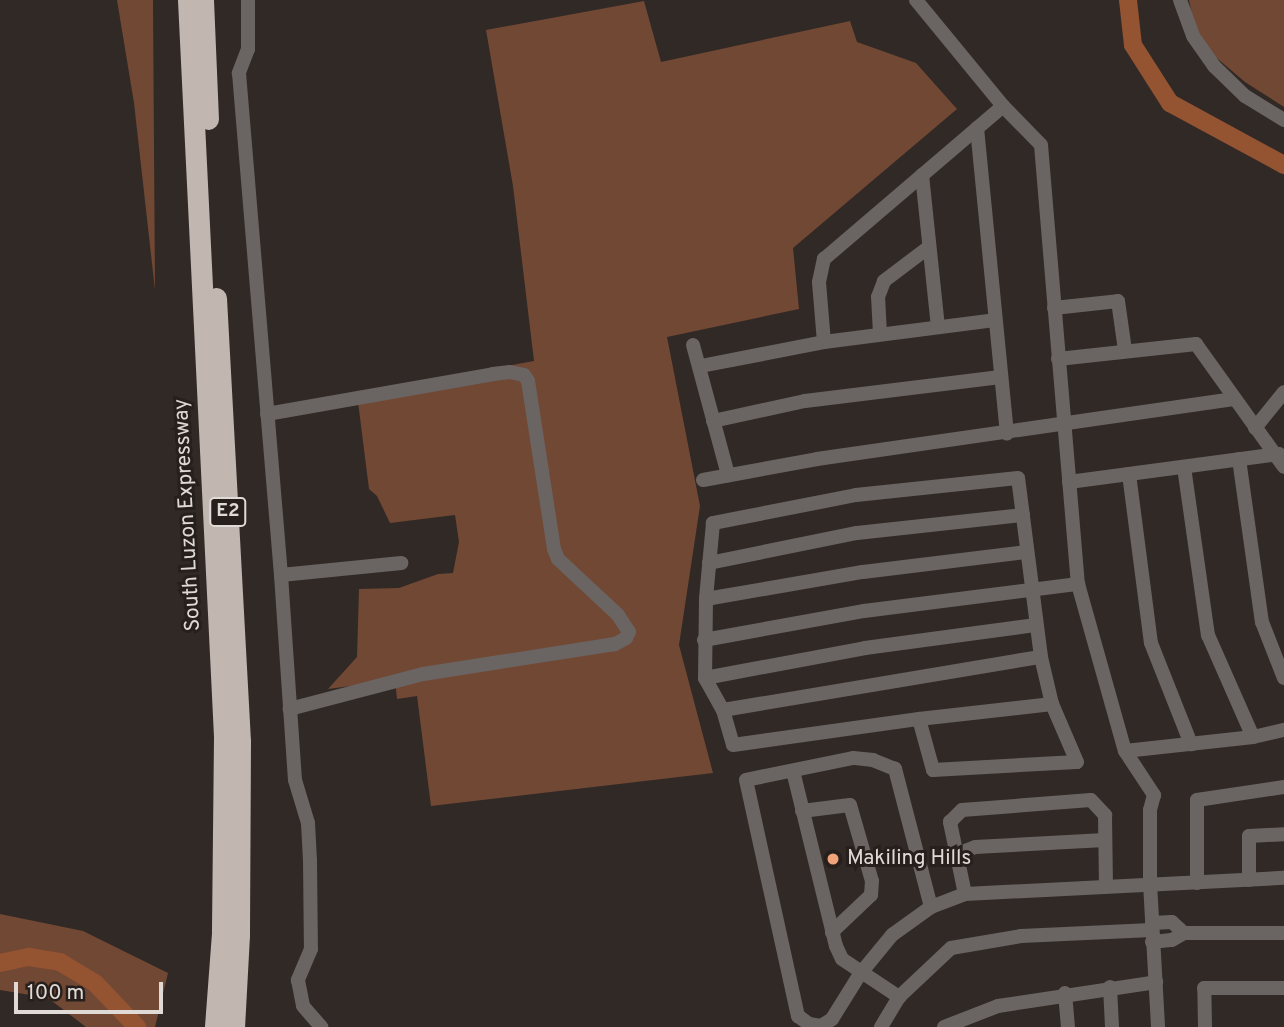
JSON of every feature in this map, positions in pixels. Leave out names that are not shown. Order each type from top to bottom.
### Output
[{"type":"highway","name":"South Luzon Expressway","points":[[188,0],[224,737],[222,933],[225,1024]]},
{"type":"highway","name":"South Luzon Expressway","points":[[203,0],[240,741],[240,866],[225,1024]]},
{"type":"street","points":[[248,0],[248,49],[239,73],[281,575],[295,780],[308,823],[310,860],[312,949],[298,980],[303,1006],[321,1027]]},
{"type":"street","points":[[916,0],[1003,106],[1041,145],[1078,584],[1125,751],[1154,795],[1150,810],[1150,883],[1157,1027]]},
{"type":"street","points":[[1180,0],[1193,36],[1214,66],[1245,96],[1284,120]]},
{"type":"street","points":[[824,342],[819,282],[824,259],[1003,106]]},
{"type":"street","points":[[978,128],[1007,434]]},
{"type":"street","points":[[922,176],[938,326]]},
{"type":"street","points":[[880,334],[878,297],[884,281],[929,247]]},
{"type":"street","points":[[1054,308],[1118,301],[1125,350]]},
{"type":"street","points":[[701,366],[824,342],[995,320]]},
{"type":"street","points":[[1058,359],[1196,344],[1255,428],[1278,454],[1284,467]]},
{"type":"street","points":[[693,345],[701,366],[728,475]]},
{"type":"street","points":[[267,414],[493,374],[510,372],[524,375],[528,381],[554,549],[558,559],[618,615],[629,632],[626,639],[615,644],[423,674],[290,709]]},
{"type":"street","points":[[713,421],[804,401],[1001,377]]},
{"type":"street","points":[[1255,428],[1284,392]]},
{"type":"street","points":[[703,480],[817,458],[1007,434],[1234,399]]},
{"type":"street","points":[[1069,482],[1278,454]]},
{"type":"street","points":[[1239,459],[1262,622],[1284,678]]},
{"type":"street","points":[[1184,467],[1208,635],[1253,737]]},
{"type":"street","points":[[1129,474],[1151,643],[1191,744]]},
{"type":"street","points":[[919,719],[933,770],[1077,762],[1052,704],[1041,657],[1018,478],[856,495],[713,523],[706,599],[705,678],[723,710],[733,745],[919,719],[1052,704]]},
{"type":"street","points":[[709,563],[857,533],[1023,515]]},
{"type":"street","points":[[706,599],[863,572],[1027,552]]},
{"type":"street","points":[[281,575],[401,563]]},
{"type":"street","points":[[704,640],[864,611],[1032,592],[1078,584]]},
{"type":"street","points":[[705,678],[865,648],[1037,625]]},
{"type":"street","points":[[723,710],[1041,657]]},
{"type":"street","points":[[1125,751],[1253,737],[1284,730]]},
{"type":"street","points":[[931,907],[895,769],[873,760],[853,758],[746,780],[798,1016],[809,1024],[821,1026],[832,1019],[860,974],[892,935],[931,907],[965,894],[1106,884],[1284,878]]},
{"type":"street","points":[[793,771],[832,932],[842,960],[899,998]]},
{"type":"street","points":[[1197,883],[1196,800],[1284,787]]},
{"type":"street","points":[[965,894],[950,822],[961,810],[1091,800],[1105,816],[1106,884]]},
{"type":"street","points":[[803,811],[850,806],[872,881],[871,895],[832,932]]},
{"type":"street","points":[[1250,880],[1249,836],[1284,834]]},
{"type":"street","points":[[957,854],[975,847],[1105,841]]},
{"type":"street","points":[[881,1027],[899,998],[951,948],[1021,936],[1152,932],[1172,922],[1184,933],[1284,933]]},
{"type":"street","points":[[944,1027],[998,1006],[1065,993],[1156,982]]},
{"type":"street","points":[[1110,987],[1112,1027]]},
{"type":"street","points":[[1205,1027],[1204,988],[1284,988]]},
{"type":"street","points":[[1065,993],[1068,1027]]},
{"type":"shaded area","points":[[117,0],[153,0],[155,290],[134,103]]},
{"type":"shaded area","points":[[1189,0],[1284,0],[1284,107],[1245,82],[1212,54],[1194,24]]},
{"type":"shaded area","points":[[644,1],[661,62],[850,21],[857,42],[916,63],[957,109],[793,248],[799,309],[667,337],[700,506],[679,645],[713,773],[431,806],[417,696],[397,699],[395,680],[328,689],[357,657],[359,589],[399,588],[438,574],[453,573],[459,542],[455,515],[390,523],[377,496],[369,489],[357,394],[534,361],[513,186],[486,30]]},
{"type":"shaded area","points":[[0,914],[83,931],[168,973],[155,1027],[86,1027],[48,998],[0,990]]},
{"type":"waterway","points":[[1128,0],[1133,45],[1170,103],[1284,165]]},
{"type":"waterway","points":[[0,963],[29,957],[60,962],[95,983],[137,1027]]},
{"type":"place","name":"Makiling Hills","points":[[833,859]]}]
